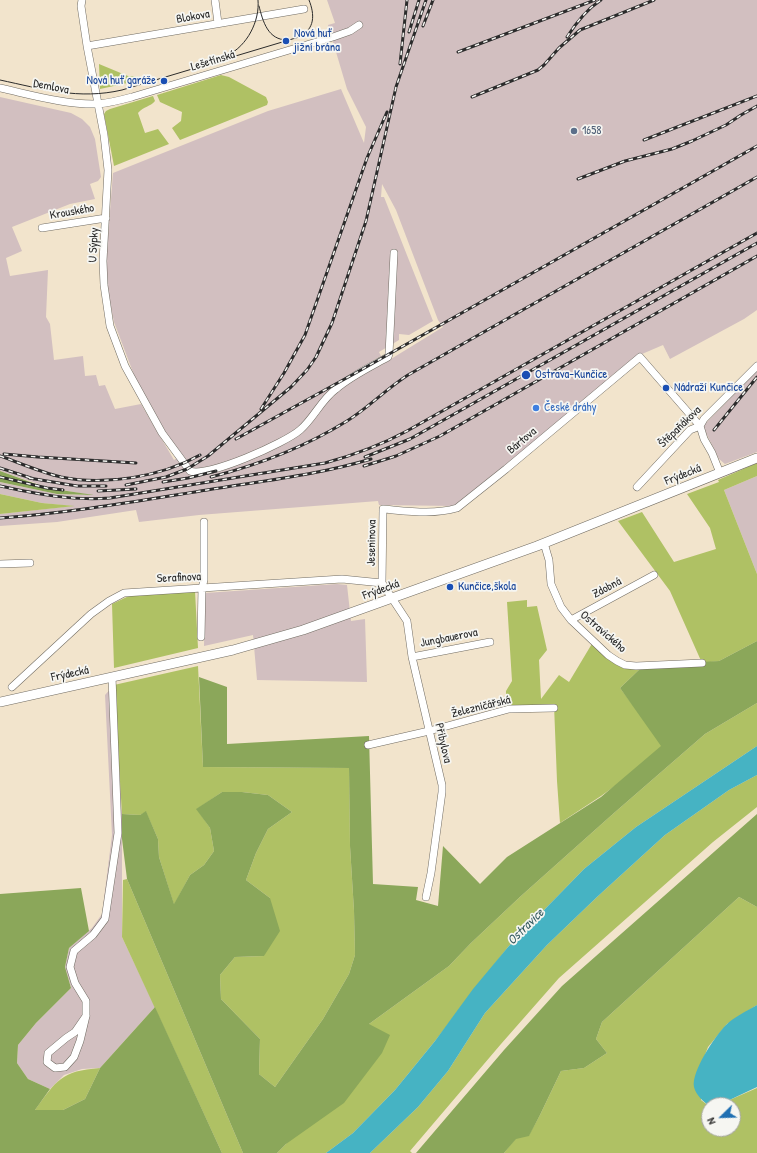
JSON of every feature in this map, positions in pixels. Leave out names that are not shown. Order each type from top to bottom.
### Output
[{"type":"main road","name":"Frýdecká","points":[[0,702],[263,642],[303,630],[544,543],[757,458]]},
{"type":"street","points":[[215,0],[218,24]]},
{"type":"street","name":"U Sýpky","points":[[80,2],[97,104],[104,135],[108,170],[103,261],[104,285],[110,326],[125,366],[162,433],[190,471],[204,471],[233,463],[268,449],[292,436],[313,417],[334,390],[388,357],[394,253]]},
{"type":"street","name":"Blokova","points":[[87,46],[304,9]]},
{"type":"street","name":"Lešetínská","points":[[97,104],[132,97],[334,37],[350,31],[359,25]]},
{"type":"street","name":"Demlova","points":[[0,88],[65,101],[97,104]]},
{"type":"street","name":"Krouského","points":[[42,228],[106,218]]},
{"type":"street","name":"Bártova","points":[[383,509],[419,512],[449,511],[458,508],[640,357],[700,426],[704,439],[712,453],[720,473]]},
{"type":"street","name":"Štěpaňákova","points":[[637,487],[690,430],[700,426],[704,419],[757,366]]},
{"type":"street","name":"Jeseninova","points":[[383,509],[382,583],[392,599]]},
{"type":"street","points":[[201,637],[202,588],[204,580],[204,522]]},
{"type":"street","name":"Ostravického","points":[[544,543],[549,560],[552,584],[561,607],[571,620],[608,655],[625,665],[636,666],[702,663]]},
{"type":"street","points":[[0,564],[30,563]]},
{"type":"street","name":"Zdobná","points":[[571,620],[654,575]]},
{"type":"street","name":"Serafinova","points":[[12,687],[91,614],[108,601],[124,593],[342,579],[382,583]]},
{"type":"street","name":"Přibylova","points":[[392,599],[407,621],[412,657],[442,792],[431,873],[426,898]]},
{"type":"street","name":"Jungbauerova","points":[[412,657],[490,642]]},
{"type":"street","points":[[86,1016],[75,1032],[48,1053],[47,1062],[55,1068],[65,1067],[74,1057],[80,1041],[86,1016],[86,1001],[75,983],[70,967],[74,951],[93,935],[105,919],[117,840],[118,833],[112,677]]},
{"type":"street","name":"Železničářská","points":[[368,745],[429,731],[509,709],[554,708]]},
{"type":"shaded area","points":[[327,0],[757,0],[757,310],[744,319],[670,359],[663,345],[642,354],[614,374],[461,504],[455,506],[379,505],[378,501],[199,515],[139,522],[136,510],[57,522],[0,526],[0,514],[72,506],[42,503],[0,494],[0,482],[57,494],[91,495],[50,488],[0,471],[0,97],[71,113],[82,119],[90,127],[95,139],[101,177],[98,181],[90,184],[95,199],[70,204],[12,227],[22,251],[6,258],[10,276],[48,270],[46,317],[50,324],[54,360],[83,356],[85,376],[96,375],[99,386],[105,385],[115,409],[141,404],[174,460],[180,456],[152,411],[134,375],[114,322],[107,288],[107,249],[113,173],[268,111],[341,89],[364,143],[366,127],[347,89],[328,25],[335,23]],"holes":[[[382,184],[396,210],[438,320],[443,327],[378,367],[374,360],[381,356],[379,352],[399,340],[399,334],[409,335],[433,321],[384,197],[381,197]]]},
{"type":"shaded area","points":[[757,371],[757,452],[725,464],[719,459],[704,429],[704,425]]},
{"type":"shaded area","points":[[757,476],[757,574],[724,490]]},
{"type":"shaded area","points":[[337,584],[347,585],[351,621],[365,619],[367,682],[257,680],[253,635],[204,646],[205,593]]},
{"type":"shaded area","points":[[114,685],[122,814],[122,937],[155,1007],[100,1068],[82,1069],[64,1075],[50,1089],[28,1079],[17,1063],[18,1045],[36,1023],[71,988],[65,967],[69,948],[92,928],[102,914],[112,835],[105,695]]},
{"type":"green space","points":[[99,64],[128,76],[144,77],[137,81],[100,89]]},
{"type":"green space","points":[[221,75],[229,77],[266,97],[268,102],[267,105],[180,140],[172,128],[181,121],[182,112],[160,102],[157,95]]},
{"type":"green space","points":[[153,96],[155,101],[138,113],[145,133],[158,129],[169,144],[114,166],[104,114],[110,109]]},
{"type":"green space","points":[[757,463],[757,476],[724,490],[757,574],[757,641],[719,661],[702,663],[670,591],[618,521],[642,512],[674,562],[716,549],[710,528],[687,494],[719,482],[718,480]]},
{"type":"green space","points":[[0,471],[47,488],[94,495],[57,494],[0,482]]},
{"type":"green space","points":[[0,494],[42,503],[75,506],[0,514]]},
{"type":"green space","points":[[195,591],[198,648],[114,668],[112,604],[131,595]]},
{"type":"green space","points":[[527,600],[527,607],[537,606],[547,650],[539,660],[541,699],[559,675],[569,682],[593,642],[611,661],[644,665],[620,688],[666,749],[601,796],[560,823],[554,705],[506,707],[506,691],[512,681],[507,602]]},
{"type":"green space","points":[[757,641],[757,703],[705,734],[521,896],[449,966],[369,1024],[390,1035],[382,1053],[344,1103],[286,1144],[277,1153],[243,1153],[127,879],[122,839],[122,814],[140,815],[146,811],[158,839],[159,857],[174,904],[190,875],[204,865],[214,851],[210,828],[196,809],[222,792],[242,792],[268,795],[292,812],[268,829],[256,853],[246,880],[270,898],[280,931],[264,956],[235,957],[220,975],[221,999],[260,1039],[259,1074],[275,1087],[323,1019],[349,974],[355,955],[350,846],[349,768],[203,767],[199,677],[227,687],[227,744],[369,736],[373,884],[418,887],[416,900],[438,906],[443,846],[480,884],[507,857],[601,797],[661,746],[620,688],[644,665],[719,661]]},
{"type":"green space","points":[[198,666],[203,767],[349,768],[350,846],[355,955],[349,974],[323,1019],[275,1087],[259,1074],[260,1039],[221,999],[220,975],[235,957],[264,956],[270,898],[246,880],[256,853],[268,829],[292,812],[268,795],[242,792],[222,792],[197,809],[210,828],[214,851],[204,865],[190,875],[174,905],[159,857],[158,839],[146,812],[140,815],[122,814],[114,685]]},
{"type":"green space","points":[[757,703],[757,746],[636,827],[584,869],[508,947],[395,1090],[353,1133],[326,1153],[277,1153],[286,1144],[369,1024],[449,966],[521,896],[705,734]]},
{"type":"green space","points":[[757,775],[757,807],[713,842],[559,978],[410,1151],[412,1153],[370,1153],[418,1107],[448,1071],[485,1013],[547,945],[665,835],[729,790]]},
{"type":"green space","points":[[757,814],[757,907],[739,897],[602,1022],[596,1039],[607,1053],[584,1068],[561,1071],[529,1136],[516,1139],[504,1153],[416,1153],[504,1050],[562,986]]},
{"type":"green space","points":[[127,879],[243,1153],[222,1153],[122,937],[123,880]]},
{"type":"green space","points":[[81,888],[89,931],[69,948],[65,967],[71,988],[36,1023],[18,1045],[17,1063],[28,1079],[50,1089],[35,1110],[63,1110],[85,1099],[100,1068],[155,1007],[222,1153],[0,1153],[0,894]]},
{"type":"green space","points":[[739,897],[757,907],[757,1005],[727,1024],[708,1047],[703,1060],[701,1137],[741,1137],[741,1097],[736,1097],[757,1088],[757,1153],[504,1153],[516,1138],[529,1135],[561,1071],[584,1068],[607,1053],[596,1039],[602,1022]]},
{"type":"green space","points":[[100,1068],[85,1099],[63,1110],[35,1110],[49,1091],[61,1079],[76,1072]]},
{"type":"water","points":[[757,746],[757,775],[729,790],[665,835],[547,945],[485,1013],[448,1071],[418,1107],[370,1153],[326,1153],[353,1133],[395,1090],[435,1041],[473,989],[508,947],[584,869],[636,827]]},
{"type":"water","points":[[757,1005],[757,1087],[735,1097],[701,1097],[701,1099],[694,1087],[696,1073],[710,1045],[726,1025]]},
{"type":"tram line","points":[[228,55],[241,46],[251,32],[257,16],[258,0]]},
{"type":"tram line","points":[[0,80],[46,90],[76,94],[106,93],[122,90],[299,37],[311,26],[313,16],[309,0]]},
{"type":"tram line","points":[[259,6],[267,29],[275,37],[287,40]]},
{"type":"railway","points":[[400,64],[407,0]]},
{"type":"railway","points":[[409,32],[419,0]]},
{"type":"railway","points":[[126,485],[166,477],[187,469],[208,456],[291,387],[307,370],[316,357],[332,323],[366,221],[396,87],[426,0]]},
{"type":"railway","points":[[423,26],[433,0]]},
{"type":"railway","points":[[458,52],[595,0]]},
{"type":"railway","points":[[567,37],[582,17],[601,0]]},
{"type":"railway","points":[[472,97],[538,70],[559,48],[580,30],[654,0]]},
{"type":"railway","points":[[644,140],[757,96]]},
{"type":"railway","points":[[578,179],[625,161],[672,149],[692,141],[726,125],[757,106]]},
{"type":"railway","points":[[261,409],[284,373],[305,335],[367,158],[387,112]]},
{"type":"railway","points":[[236,439],[757,146]]},
{"type":"railway","points":[[211,477],[264,461],[315,439],[355,416],[408,375],[757,177]]},
{"type":"railway","points":[[0,486],[68,498],[110,498],[325,463],[346,457],[407,431],[757,233]]},
{"type":"railway","points":[[365,457],[410,439],[757,243]]},
{"type":"railway","points":[[364,466],[396,456],[440,436],[757,256]]},
{"type":"railway","points":[[714,430],[757,377]]},
{"type":"railway","points":[[4,454],[136,463]]},
{"type":"railway","points":[[0,456],[61,477],[78,480],[114,480],[132,478],[168,469],[185,463],[200,455]]},
{"type":"railway","points":[[0,518],[104,506],[269,480],[351,465],[371,459]]},
{"type":"railway","points":[[0,468],[34,479]]},
{"type":"railway","points":[[163,482],[216,471]]},
{"type":"railway","points":[[0,477],[47,488],[63,490]]},
{"type":"railway","points":[[29,478],[77,486],[106,486]]},
{"type":"railway","points":[[98,491],[136,489]]},
{"type":"place","name":"Nová huť jižní brána","points":[[286,41]]},
{"type":"place","name":"Nová huť garáže","points":[[164,81]]},
{"type":"place","name":"1658","points":[[574,131]]},
{"type":"place","name":"Ostrava-Kunčice","points":[[526,375]]},
{"type":"place","name":"Nádraží Kunčice","points":[[666,388]]},
{"type":"place","name":"České dráhy","points":[[536,408]]},
{"type":"place","name":"Kunčice,škola","points":[[450,587]]},
{"type":"water label","name":"Ostravice","points":[[526,927]]}]
